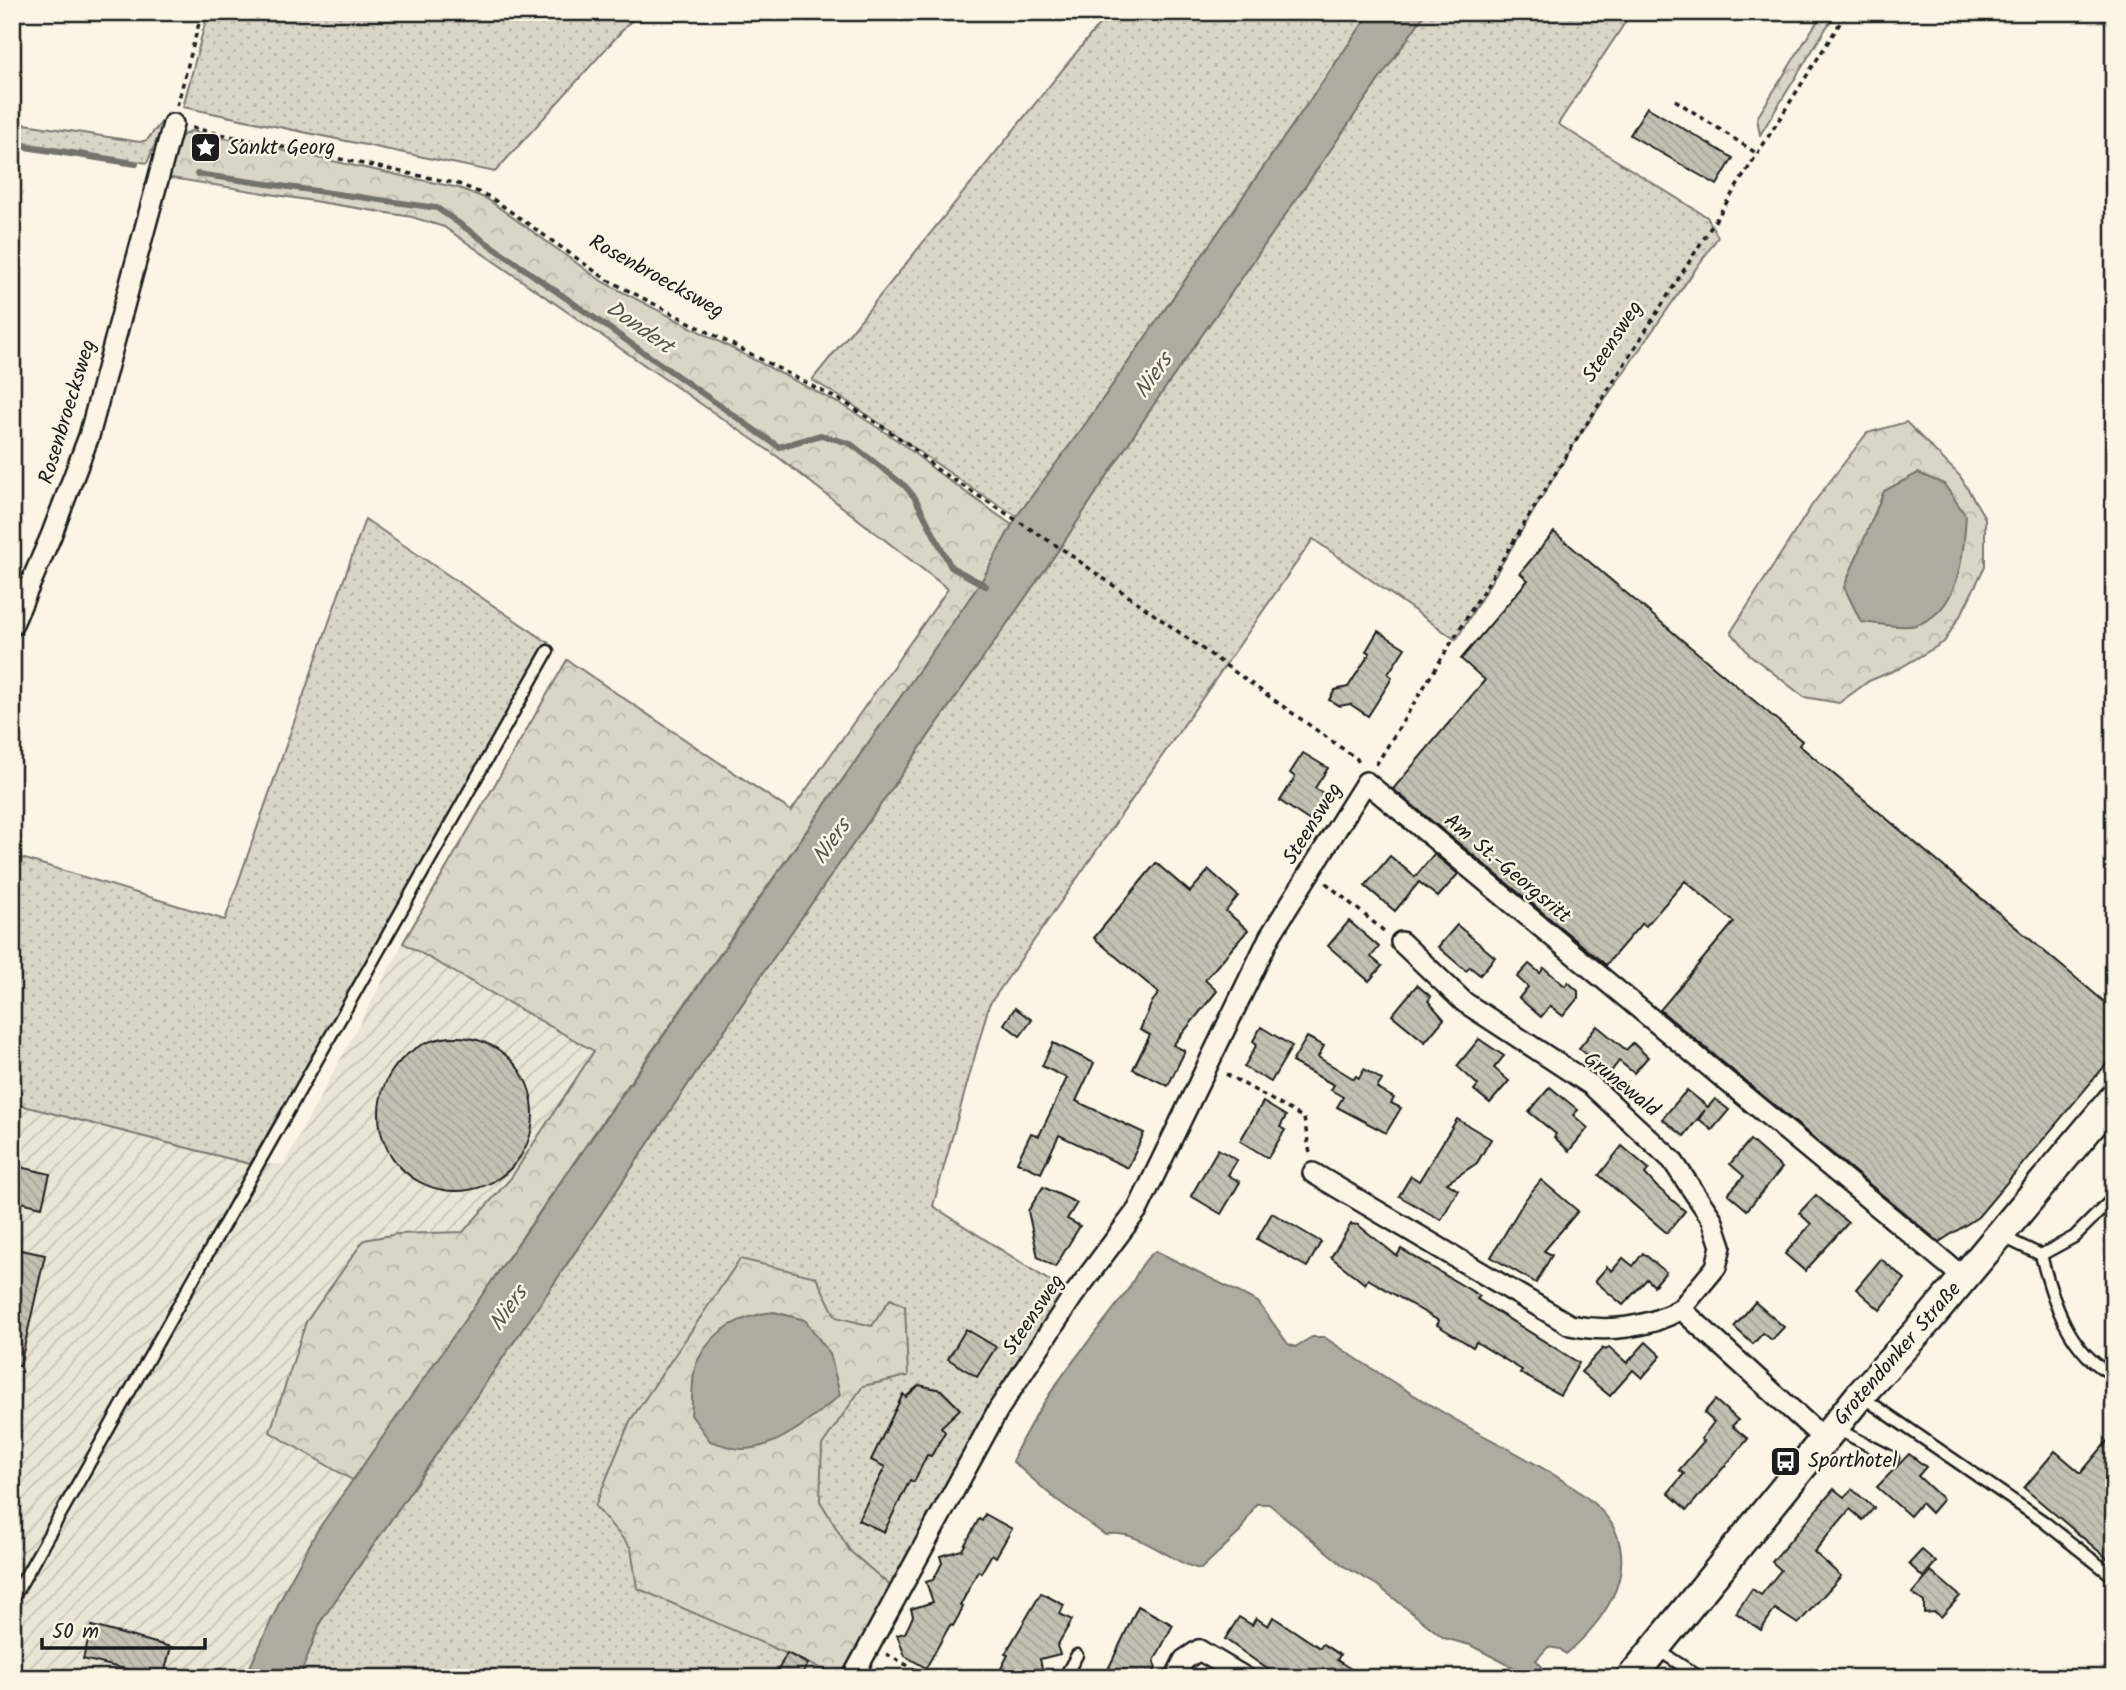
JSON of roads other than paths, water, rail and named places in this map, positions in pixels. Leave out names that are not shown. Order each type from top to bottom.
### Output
[{"type":"main road","name":"Grotendonker Straße","points":[[1631,1678],[1860,1395],[1964,1278],[2114,1098]]},
{"type":"street","name":"Rosenbroecksweg","points":[[12,626],[89,436],[173,124]]},
{"type":"street","name":"Steensweg","points":[[852,1678],[998,1409],[1073,1297],[1138,1209],[1270,936],[1366,782]]},
{"type":"street","name":"Am St.-Georgsritt","points":[[1366,782],[1964,1278]]},
{"type":"street","name":"Grunewald","points":[[1313,1173],[1570,1325],[1591,1330],[1658,1322],[1681,1309],[1716,1267],[1721,1247],[1712,1219],[1672,1160],[1591,1086],[1464,1002],[1401,942]]},
{"type":"street","points":[[1681,1309],[1829,1434]]},
{"type":"street","points":[[1175,1678],[1184,1660],[1199,1650],[1246,1678]]},
{"type":"lane","points":[[12,1600],[548,652]]},
{"type":"lane","points":[[2041,1255],[2074,1237],[2114,1197]]},
{"type":"lane","points":[[1999,1235],[2041,1255]]},
{"type":"lane","points":[[2041,1255],[2053,1303],[2098,1368],[2114,1375]]},
{"type":"lane","points":[[1860,1395],[2043,1521],[2114,1577]]},
{"type":"lane","points":[[1829,1434],[1893,1458]]},
{"type":"lane","points":[[1654,1648],[1701,1678]]},
{"type":"lane","points":[[1064,1678],[1077,1655]]},
{"type":"water","name":"Niers","points":[[1371,12],[1426,12],[1152,407],[1062,545],[767,967],[540,1304],[321,1621],[299,1678],[245,1678],[287,1586],[317,1531],[981,582],[1017,516],[1084,426]]},
{"type":"water","points":[[1918,473],[1944,484],[1966,516],[1957,579],[1942,607],[1931,618],[1916,625],[1861,622],[1844,587],[1884,491]]},
{"type":"water","points":[[1156,1251],[1258,1302],[1288,1344],[1295,1347],[1312,1337],[1324,1337],[1431,1406],[1549,1472],[1590,1500],[1615,1530],[1621,1566],[1612,1599],[1591,1629],[1566,1654],[1560,1649],[1548,1647],[1536,1660],[1544,1669],[1522,1672],[1470,1645],[1444,1638],[1377,1585],[1345,1567],[1269,1504],[1256,1504],[1239,1533],[1201,1569],[1129,1536],[1105,1535],[1052,1496],[1013,1462],[1015,1454],[1052,1391],[1125,1294],[1142,1265]]},
{"type":"water","points":[[774,1312],[805,1320],[830,1354],[840,1395],[795,1430],[768,1444],[742,1449],[710,1441],[691,1415],[693,1379],[698,1360],[712,1340],[730,1325]]},
{"type":"waterway","name":"Dondert","points":[[12,145],[136,164]]},
{"type":"waterway","name":"Dondert","points":[[197,174],[437,208],[779,447],[821,435],[851,444],[905,486],[915,498],[951,567],[986,586]]},
{"type":"place","name":"Sankt Georg","points":[[205,148]]},
{"type":"place","name":"Sporthotel","points":[[1785,1461]]}]
